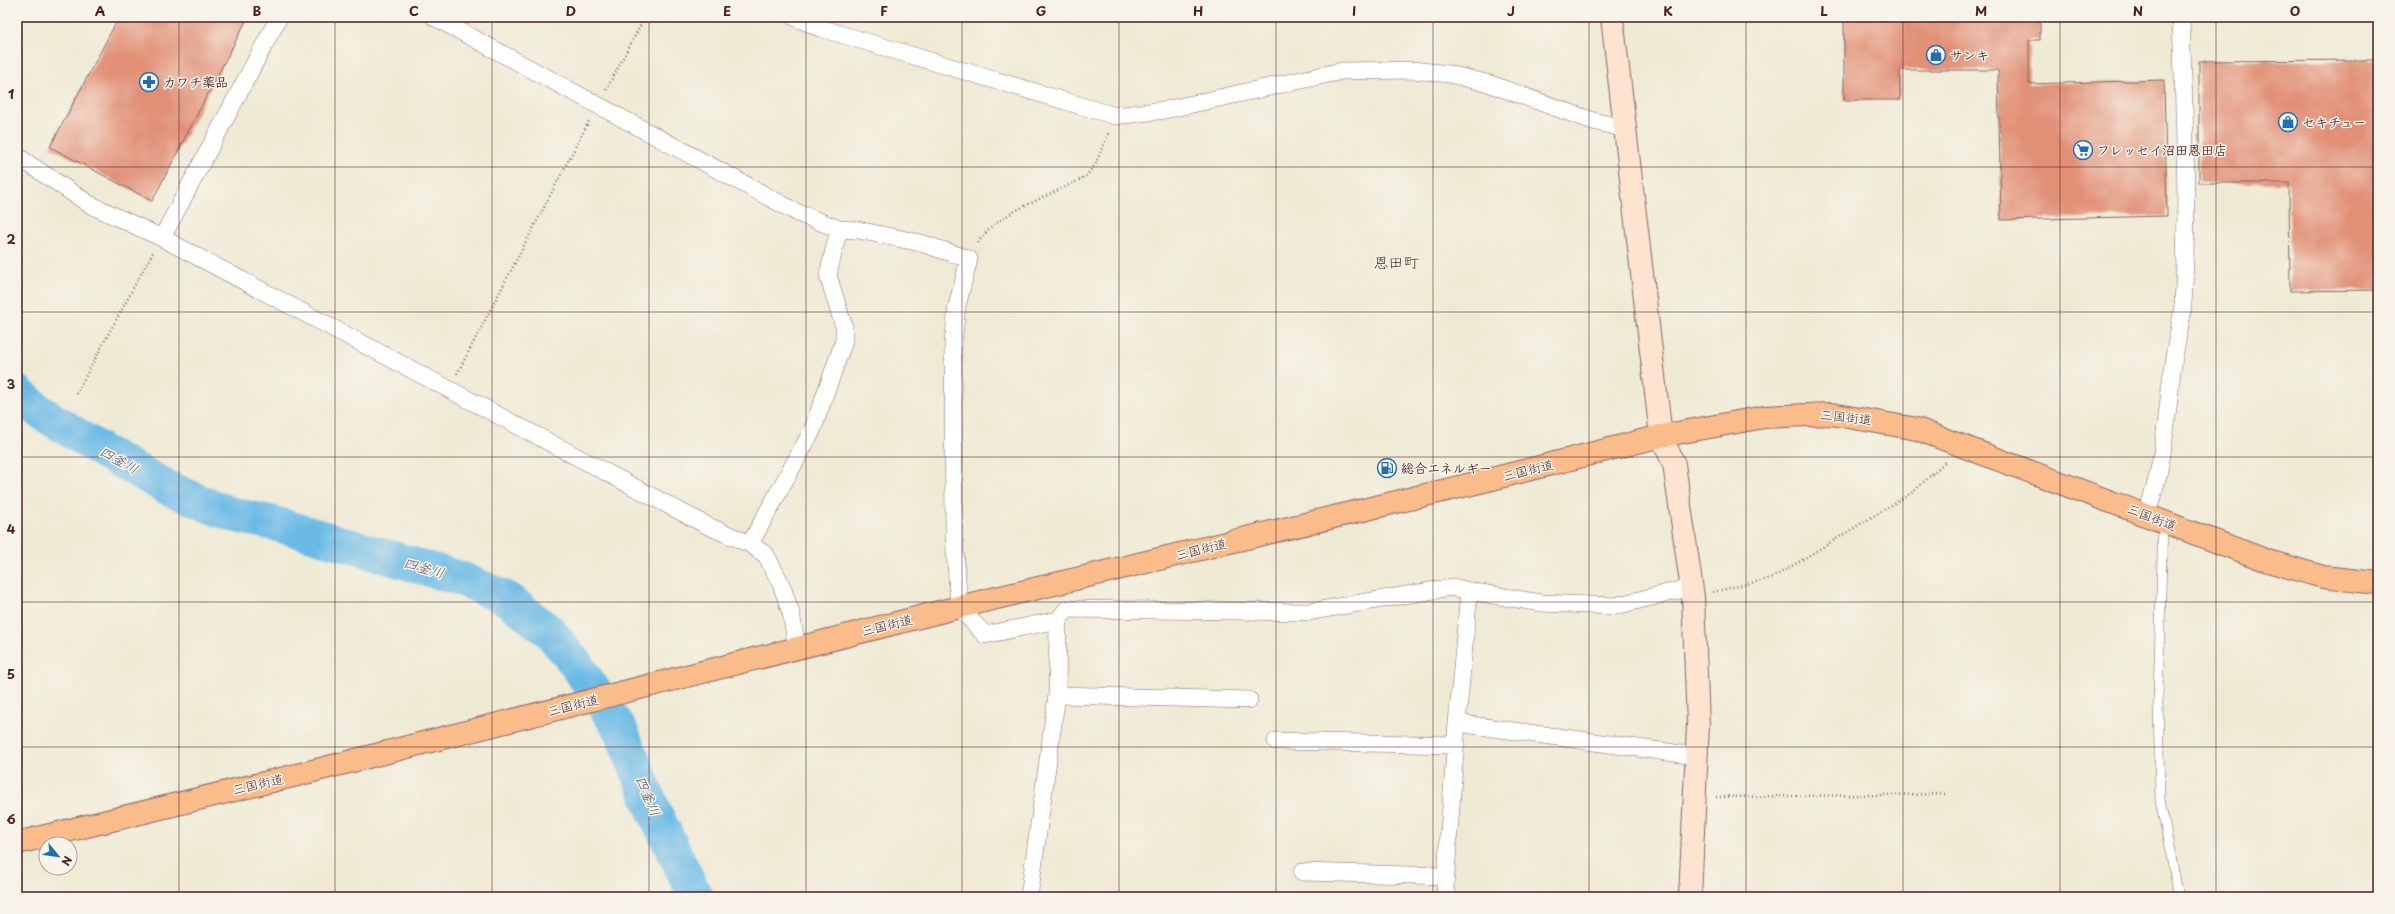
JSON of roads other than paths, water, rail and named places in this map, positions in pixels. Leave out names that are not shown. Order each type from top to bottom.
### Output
[{"type":"highway","name":"三国街道","points":[[17,842],[558,709],[959,607],[1488,480],[1661,436],[1764,416],[1831,414],[1859,417],[1924,432],[2268,561],[2323,577],[2378,583]]},
{"type":"street","points":[[162,238],[279,17]]},
{"type":"street","points":[[434,17],[800,214],[839,230],[858,230],[921,242],[969,259],[957,306],[952,344],[954,536],[959,607],[985,635],[1058,620]]},
{"type":"street","points":[[794,17],[820,28],[1116,116],[1165,110],[1342,71],[1412,70],[1449,74],[1490,84],[1594,120],[1626,129]]},
{"type":"street","points":[[1612,17],[1661,436],[1674,464],[1693,592],[1698,725],[1690,897]]},
{"type":"street","points":[[2154,518],[2154,495],[2162,460],[2173,361],[2183,306],[2187,192],[2181,17]]},
{"type":"street","points":[[17,156],[89,204],[162,238],[449,388],[708,526],[750,544],[766,555],[781,584],[791,613],[797,648]]},
{"type":"street","points":[[750,544],[812,431],[844,341],[844,327],[828,275],[839,230]]},
{"type":"street","points":[[1029,897],[1057,695],[1058,620],[1067,609],[1308,612],[1452,587],[1541,603],[1615,606],[1693,592]]},
{"type":"street","points":[[1448,897],[1445,888],[1457,723],[1469,591]]},
{"type":"street","points":[[1057,695],[1248,700]]},
{"type":"street","points":[[1457,723],[1696,756]]},
{"type":"street","points":[[1276,741],[1456,745]]},
{"type":"street","points":[[1302,872],[1446,876]]},
{"type":"lane","points":[[2154,518],[2160,800],[2179,897]]},
{"type":"waterway","name":"四釜川","points":[[17,392],[39,411],[102,451],[166,487],[210,506],[234,515],[273,523],[462,579],[507,599],[550,632],[576,664],[620,729],[654,811],[696,897]]},
{"type":"place","name":"サンキ","points":[[1936,55]]},
{"type":"place","name":"カワチ薬品","points":[[149,82]]},
{"type":"place","name":"セキチュー","points":[[2288,122]]},
{"type":"place","name":"フレッセイ沼田恩田店","points":[[2083,150]]},
{"type":"place","name":"総合エネルギー","points":[[1387,468]]},
{"type":"district","name":"恩田町","points":[[1396,263]]}]
